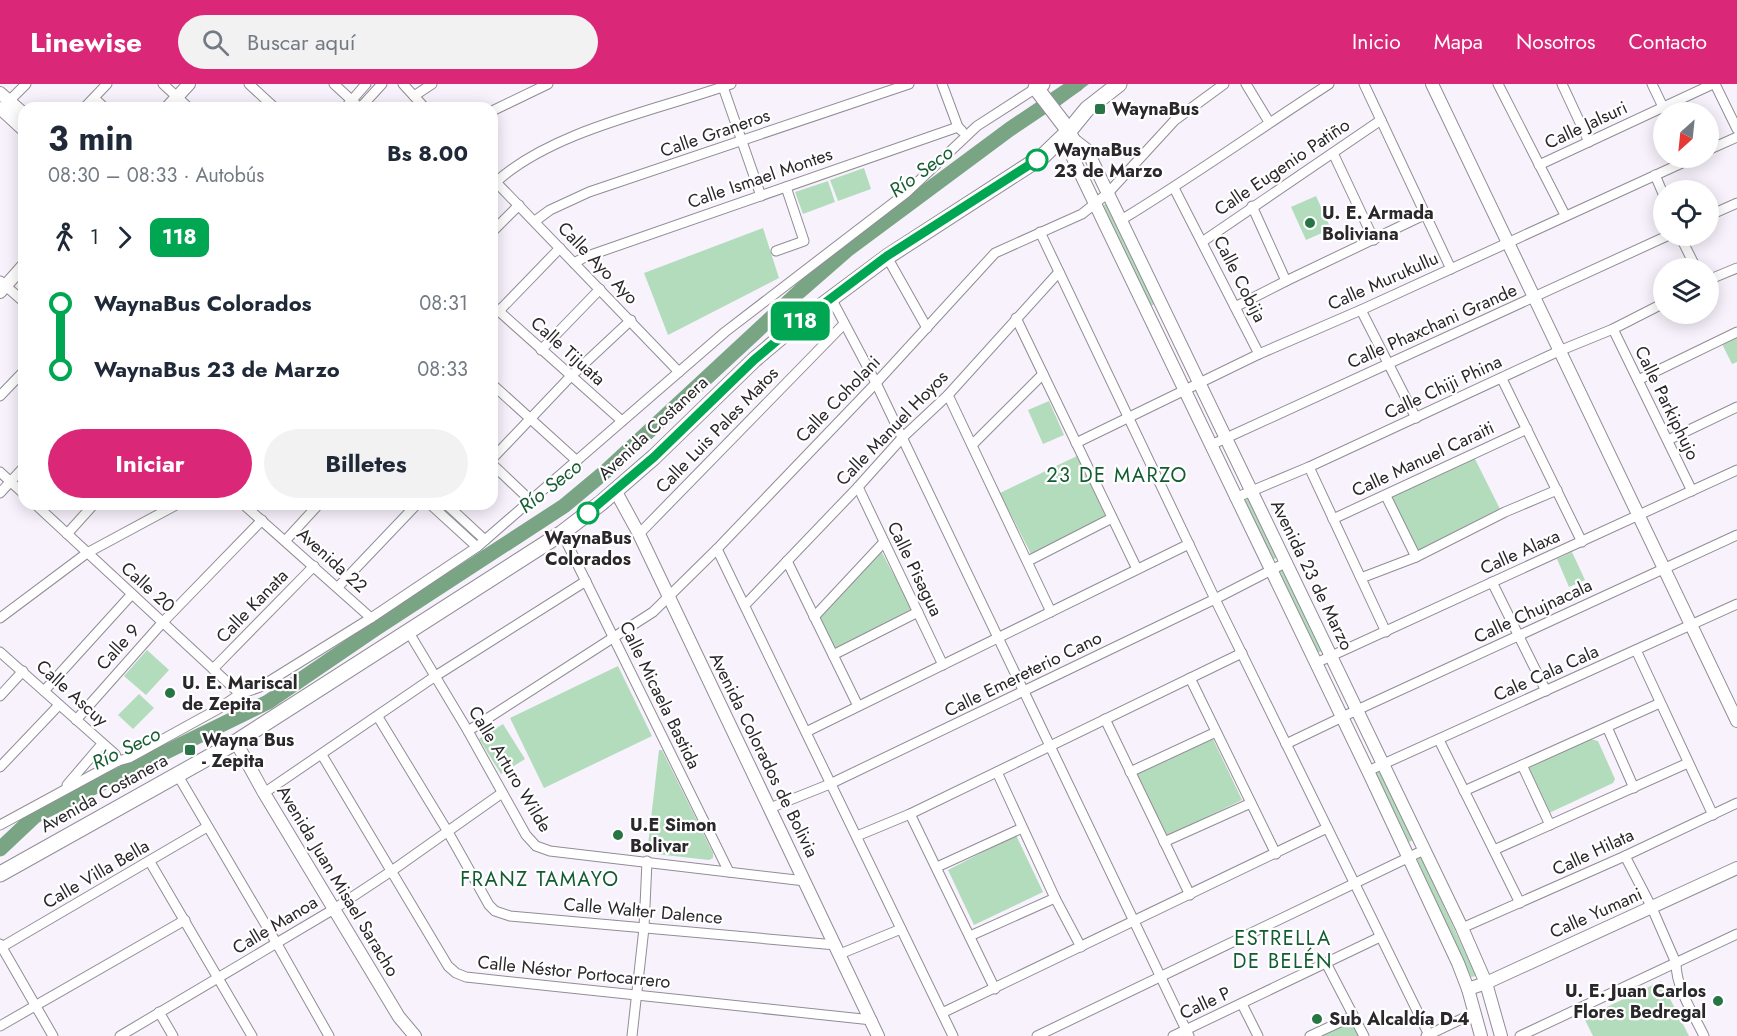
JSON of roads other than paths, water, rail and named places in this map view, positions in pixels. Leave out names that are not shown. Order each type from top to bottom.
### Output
[{"type":"main road","name":"Avenida Costanera","points":[[0,874],[236,742],[562,533],[654,457],[754,360],[887,256],[1029,166],[1072,135],[1087,110],[1119,84]]},
{"type":"main road","points":[[1039,89],[1072,135]]},
{"type":"street","points":[[3,101],[26,84]]},
{"type":"street","points":[[90,102],[107,84]]},
{"type":"street","points":[[163,84],[182,102]]},
{"type":"street","points":[[172,102],[189,84]]},
{"type":"street","points":[[249,84],[268,102]]},
{"type":"street","points":[[334,84],[348,102]]},
{"type":"street","points":[[351,102],[366,84]]},
{"type":"street","points":[[366,102],[382,84]]},
{"type":"street","points":[[403,84],[420,102]]},
{"type":"street","points":[[414,96],[432,84]]},
{"type":"street","points":[[498,108],[548,84]]},
{"type":"street","name":"Calle Graneros","points":[[535,221],[550,210],[589,192],[909,84]]},
{"type":"street","points":[[942,84],[958,127],[967,134]]},
{"type":"street","name":"Calle Coholani","points":[[468,731],[653,612],[717,549],[995,253],[1074,219],[1108,194],[1175,120],[1224,84]]},
{"type":"street","points":[[1245,84],[1269,122]]},
{"type":"street","points":[[1121,220],[1174,188],[1269,122],[1329,84]]},
{"type":"street","points":[[1364,84],[1451,268]]},
{"type":"street","points":[[1432,84],[1737,722]]},
{"type":"street","points":[[1498,84],[1565,215]]},
{"type":"street","points":[[1562,84],[1589,142]]},
{"type":"street","points":[[1652,84],[1661,102]]},
{"type":"street","points":[[1714,84],[1737,129]]},
{"type":"street","name":"Calle Jalsuri","points":[[1674,102],[1714,84]]},
{"type":"street","points":[[498,178],[552,146],[591,130],[725,85],[741,141],[761,196]]},
{"type":"street","points":[[0,825],[208,715],[240,694],[260,687],[371,618],[481,543],[725,332],[906,193],[967,134],[1039,89]]},
{"type":"street","points":[[94,98],[98,102]]},
{"type":"street","points":[[3,101],[18,110]]},
{"type":"street","points":[[3,101],[18,122]]},
{"type":"street","name":"Calle Jalsuri","points":[[1539,165],[1653,112]]},
{"type":"street","name":"Calle Eugenio Patiño","points":[[1202,242],[1251,206],[1381,120]]},
{"type":"street","name":"Calle Ismael Montes","points":[[574,263],[585,257],[958,127]]},
{"type":"street","name":"Avenida 23 de Marzo","points":[[1072,135],[1087,150],[1462,928],[1486,983],[1501,1036]]},
{"type":"street","name":"Avenida 23 de Marzo","points":[[1072,135],[1073,158],[1409,858],[1468,989],[1481,1036]]},
{"type":"street","points":[[1719,145],[1737,137]]},
{"type":"street","points":[[1333,153],[1374,240]]},
{"type":"street","name":"Calle Murukullu","points":[[1076,443],[1259,354],[1361,310],[1671,168]]},
{"type":"street","points":[[1655,175],[1657,180]]},
{"type":"street","name":"Calle Ayo Ayo","points":[[498,184],[679,372]]},
{"type":"street","points":[[776,251],[804,241],[786,187]]},
{"type":"street","name":"Calle Cobija","points":[[1174,188],[1259,354]]},
{"type":"street","points":[[1719,211],[1737,203]]},
{"type":"street","points":[[498,226],[519,205]]},
{"type":"street","points":[[1251,206],[1286,281]]},
{"type":"street","points":[[1235,307],[1424,215]]},
{"type":"street","points":[[1040,232],[1427,1035],[1474,1013]]},
{"type":"street","name":"Calle Phaxchani Grande","points":[[1211,445],[1653,243]]},
{"type":"street","points":[[498,305],[560,248]]},
{"type":"street","points":[[887,256],[927,328]]},
{"type":"street","points":[[1719,275],[1737,268]]},
{"type":"street","points":[[18,271],[2,286],[18,298]]},
{"type":"street","name":"Calle Manuel Hoyos","points":[[745,605],[902,438],[948,395],[1059,272]]},
{"type":"street","points":[[541,350],[600,289]]},
{"type":"street","points":[[831,298],[876,382],[1188,1033]]},
{"type":"street","points":[[1148,316],[1164,309]]},
{"type":"street","name":"Calle Chiji Phina","points":[[1235,498],[1309,467],[1653,309]]},
{"type":"street","points":[[1361,310],[1416,418]]},
{"type":"street","name":"Calle Tijuata","points":[[498,311],[622,421]]},
{"type":"street","points":[[1016,318],[1137,569]]},
{"type":"street","points":[[498,455],[570,377],[631,320]]},
{"type":"street","name":"Calle Luis Pales Matos","points":[[639,534],[844,324]]},
{"type":"street","name":"Calle Parkiphujo","points":[[1613,329],[1692,491]]},
{"type":"street","points":[[1638,380],[1737,332]]},
{"type":"street","points":[[972,445],[1043,374]]},
{"type":"street","points":[[0,396],[18,376]]},
{"type":"street","points":[[1502,379],[1582,542]]},
{"type":"street","points":[[498,390],[577,461]]},
{"type":"street","points":[[948,395],[1050,612]]},
{"type":"street","points":[[1668,440],[1737,406]]},
{"type":"street","name":"Calle Manuel Caraiti","points":[[1334,519],[1527,429]]},
{"type":"street","points":[[498,467],[530,500]]},
{"type":"street","points":[[1309,467],[1386,632]]},
{"type":"street","name":"Calle Alaxa","points":[[1316,663],[1737,470]]},
{"type":"street","points":[[0,472],[18,489]]},
{"type":"street","points":[[0,494],[18,473]]},
{"type":"street","name":"Calle Pisagua","points":[[858,487],[943,665]]},
{"type":"street","name":"Avenida Colorados de Bolivia","points":[[615,490],[639,534],[878,1036]]},
{"type":"street","points":[[1361,578],[1416,557],[1505,512],[1557,490]]},
{"type":"street","points":[[1386,496],[1416,557]]},
{"type":"street","name":"Calle 20","points":[[41,510],[240,694]]},
{"type":"street","points":[[67,534],[89,510]]},
{"type":"street","points":[[0,618],[87,553],[165,510]]},
{"type":"street","name":"Avenida 22","points":[[250,510],[371,618]]},
{"type":"street","points":[[285,541],[313,510]]},
{"type":"street","points":[[338,587],[411,510]]},
{"type":"street","points":[[438,510],[481,543]]},
{"type":"street","points":[[452,510],[481,543]]},
{"type":"street","points":[[1028,561],[1112,518]]},
{"type":"street","name":"Calle 9","points":[[76,720],[162,623],[262,520]]},
{"type":"street","name":"Calle Micaela Bastida","points":[[562,533],[729,872]]},
{"type":"street","name":"Calle Chujnacala","points":[[1286,744],[1737,536]]},
{"type":"street","points":[[814,617],[884,542]]},
{"type":"street","points":[[806,732],[1189,544]]},
{"type":"street","points":[[717,549],[953,1036]]},
{"type":"street","points":[[787,561],[858,706]]},
{"type":"street","name":"Calle Emereterio Cano","points":[[770,808],[831,784],[1025,692],[1271,572],[1287,562]]},
{"type":"street","name":"Calle Kanata","points":[[213,669],[314,566]]},
{"type":"street","points":[[264,793],[434,677],[586,581]]},
{"type":"street","points":[[1492,582],[1546,691]]},
{"type":"street","points":[[44,691],[132,594]]},
{"type":"street","name":"Cale Cala Cala","points":[[1368,771],[1737,604]]},
{"type":"street","points":[[833,655],[918,612]]},
{"type":"street","name":"Calle Arturo Wilde","points":[[408,632],[468,731],[526,835],[531,842],[542,849],[805,881]]},
{"type":"street","points":[[1636,650],[1713,815]]},
{"type":"street","name":"Calle Ascuy","points":[[0,652],[115,754],[118,761]]},
{"type":"street","points":[[857,836],[910,813],[1242,653]]},
{"type":"street","points":[[0,696],[23,671]]},
{"type":"street","points":[[1190,678],[1276,854]]},
{"type":"street","points":[[1464,791],[1660,703]]},
{"type":"street","points":[[0,767],[59,705]]},
{"type":"street","name":"Calle Walter Dalence","points":[[378,717],[448,832],[489,905],[495,911],[510,916],[644,928],[838,950]]},
{"type":"street","points":[[1105,719],[1190,895]]},
{"type":"street","points":[[1607,728],[1634,788]]},
{"type":"street","points":[[1130,772],[1216,732]]},
{"type":"street","points":[[1439,740],[1520,903]]},
{"type":"street","name":"Avenida Juan Misael Saracho","points":[[236,742],[264,793],[399,1017],[415,1036]]},
{"type":"street","points":[[63,791],[102,744]]},
{"type":"street","name":"Calle Néstor Portocarrero","points":[[322,755],[393,870],[448,966],[456,973],[466,977],[872,1020]]},
{"type":"street","points":[[1494,850],[1688,763]]},
{"type":"street","points":[[1522,765],[1550,825]]},
{"type":"street","points":[[996,772],[1055,898],[1081,947]]},
{"type":"street","points":[[177,774],[329,1036]]},
{"type":"street","name":"Calle Manoa","points":[[120,1036],[334,909],[502,793]]},
{"type":"street","points":[[1164,842],[1251,802]]},
{"type":"street","name":"Calle Hilata","points":[[1462,928],[1625,856],[1737,803]]},
{"type":"street","points":[[910,813],[995,989]]},
{"type":"street","name":"Calle Villa Bella","points":[[1,946],[207,827]]},
{"type":"street","points":[[937,867],[1022,828]]},
{"type":"street","points":[[942,1013],[1327,828]]},
{"type":"street","points":[[1037,1036],[1424,850]]},
{"type":"street","points":[[1625,856],[1652,908],[1676,963],[1680,984],[1704,1036]]},
{"type":"street","points":[[632,1036],[644,928],[647,861]]},
{"type":"street","points":[[150,862],[252,1036]]},
{"type":"street","name":"Calle Yumani","points":[[1468,989],[1486,983],[1737,868]]},
{"type":"street","points":[[970,936],[1055,898]]},
{"type":"street","points":[[0,1026],[185,920]]},
{"type":"street","points":[[838,950],[901,929]]},
{"type":"street","points":[[1520,1036],[1737,934]]},
{"type":"street","name":"Calle P","points":[[1173,1036],[1188,1033],[1380,937]]},
{"type":"street","points":[[1,946],[53,1036]]},
{"type":"street","points":[[1326,963],[1364,1036]]},
{"type":"street","points":[[1242,1004],[1258,1036]]},
{"type":"street","points":[[159,1012],[173,1036]]},
{"type":"street","points":[[1310,1036],[1353,1016]]},
{"type":"waterway","name":"Río Seco","points":[[0,849],[35,816],[268,702],[564,506],[606,471],[847,250],[1010,129],[1077,84]]},
{"type":"place","name":"WaynaBus","points":[[1100,109]]},
{"type":"place","name":"WaynaBus 23 de Marzo","points":[[1037,160]]},
{"type":"place","name":"U. E. Armada Boliviana","points":[[1310,223]]},
{"type":"place","name":"WaynaBus Colorados","points":[[588,513]]},
{"type":"place","name":"U. E. Mariscal de Zepita","points":[[170,693]]},
{"type":"place","name":"Wayna Bus - Zepita","points":[[190,750]]},
{"type":"place","name":"U.E Simon Bolivar","points":[[618,835]]},
{"type":"place","name":"U. E. Juan Carlos Flores Bedregal","points":[[1718,1001]]},
{"type":"place","name":"Sub Alcaldía D-4","points":[[1317,1019]]},
{"type":"district","name":"23 DE MARZO","points":[[1117,475]]},
{"type":"district","name":"FRANZ TAMAYO","points":[[540,879]]},
{"type":"district","name":"ESTRELLA DE BELÉN","points":[[1283,950]]}]
